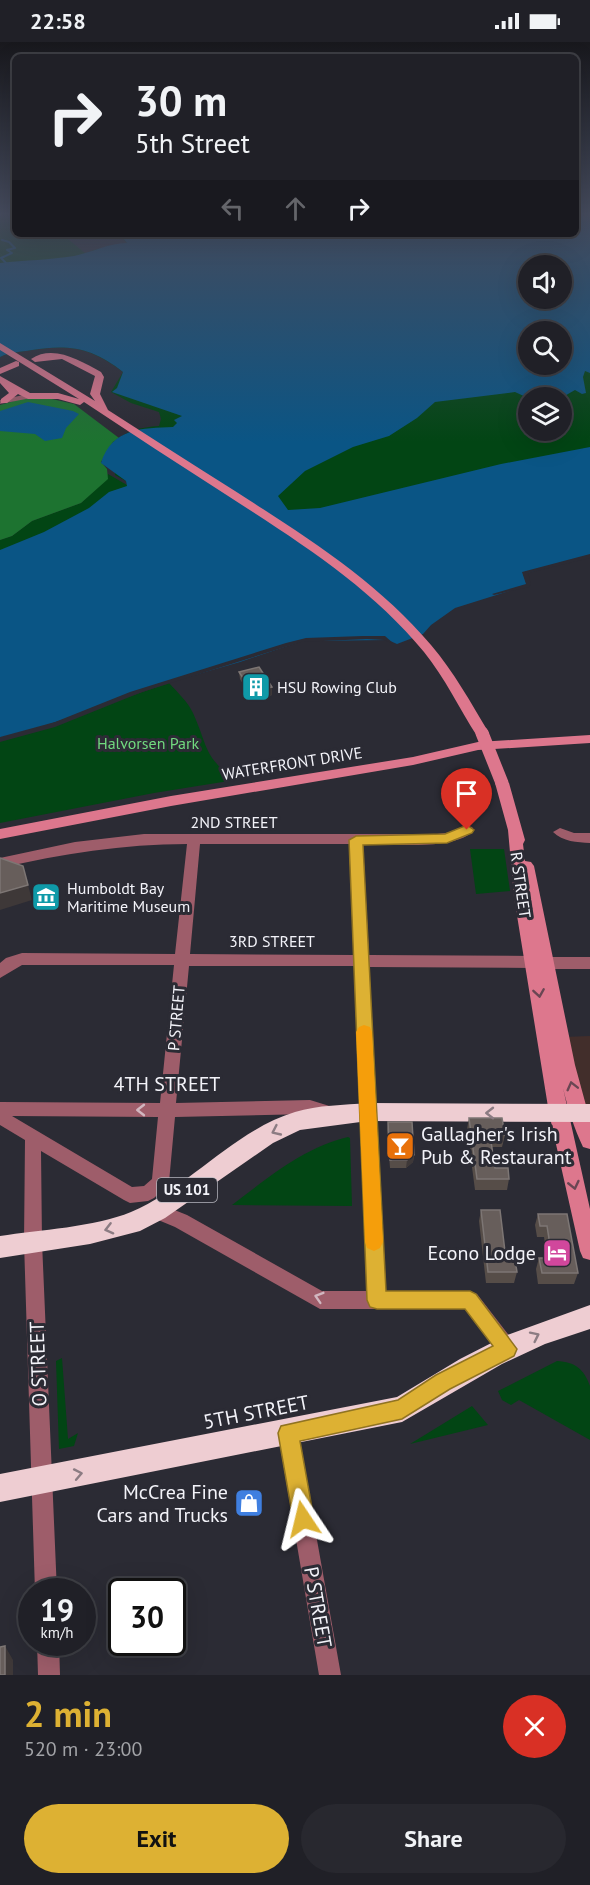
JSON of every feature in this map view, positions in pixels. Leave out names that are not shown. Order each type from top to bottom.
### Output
[{"type":"highway","name":"4TH STREET","points":[[0,1247],[110,1229],[132,1223],[153,1202],[265,1136],[297,1121],[368,1112],[575,1113]]},
{"type":"highway","name":"5TH STREET","points":[[0,1488],[402,1409],[443,1382],[507,1349],[554,1327],[590,1317]]},
{"type":"main road","points":[[0,346],[107,414]]},
{"type":"main road","points":[[0,371],[25,361],[49,356],[66,357],[98,374],[100,377],[96,397],[107,414]]},
{"type":"main road","points":[[25,361],[48,382],[49,386],[28,396]]},
{"type":"main road","points":[[48,376],[80,387],[98,382]]},
{"type":"main road","points":[[4,381],[28,396],[51,395],[70,399],[107,414]]},
{"type":"main road","points":[[2,401],[14,393],[4,381]]},
{"type":"main road","name":"R STREET","points":[[107,414],[325,554],[353,575],[397,615],[433,654],[465,702],[485,739],[501,783],[514,832],[522,897],[540,962],[575,1113],[590,1251]]},
{"type":"main road","name":"WATERFRONT DRIVE","points":[[0,834],[171,801],[413,761],[478,746],[590,739]]},
{"type":"main road","name":"R STREET","points":[[575,1113],[590,1141]]},
{"type":"street","points":[[2,401],[28,396]]},
{"type":"street","name":"2ND STREET","points":[[0,863],[110,842],[194,838],[356,840],[447,838],[467,830]]},
{"type":"street","points":[[560,832],[572,837],[590,838]]},
{"type":"street","name":"P STREET","points":[[153,1202],[160,1182],[194,838]]},
{"type":"street","points":[[356,840],[377,1300]]},
{"type":"street","name":"3RD STREET","points":[[5,967],[22,959],[181,958],[590,963]]},
{"type":"street","name":"4TH STREET","points":[[0,1109],[167,1110],[310,1107],[332,1115]]},
{"type":"street","points":[[0,1117],[130,1195],[153,1202],[181,1221],[320,1300],[470,1300],[507,1349]]},
{"type":"street","name":"O STREET","points":[[33,1137],[33,1242],[45,1578]]},
{"type":"street","name":"P STREET","points":[[288,1433],[330,1675]]},
{"type":"street","points":[[48,1656],[49,1675]]},
{"type":"shaded area","points":[[590,1036],[590,1125],[564,1037]]},
{"type":"green space","points":[[299,289],[518,289],[518,309],[572,309],[572,289],[590,289],[590,458],[300,518],[143,481],[0,605],[0,540],[12,536],[32,521],[81,503],[107,479],[108,474],[127,485],[126,481],[115,475],[113,442],[134,430],[159,426],[161,419],[159,412],[131,403],[111,392],[123,372],[90,353],[69,348],[45,348],[0,357],[0,349]]},
{"type":"green space","points":[[43,397],[74,404],[119,438],[113,442],[101,462],[107,469],[108,479],[81,503],[32,521],[12,536],[0,540],[0,405],[21,399]]},
{"type":"green space","name":"Halvorsen Park","points":[[169,683],[191,709],[212,757],[235,780],[0,823],[0,741]]},
{"type":"green space","points":[[470,849],[504,849],[510,891],[476,894]]},
{"type":"green space","points":[[350,1138],[352,1206],[232,1205],[301,1156]]},
{"type":"green space","points":[[62,1358],[68,1439],[78,1433],[74,1446],[59,1449],[56,1361]]},
{"type":"green space","points":[[557,1361],[574,1365],[588,1380],[590,1440],[519,1400],[511,1405],[502,1400],[498,1391]]},
{"type":"green space","points":[[472,1406],[488,1425],[410,1444]]},
{"type":"water","points":[[0,289],[518,289],[518,309],[572,309],[572,289],[590,289],[590,373],[585,371],[583,377],[586,393],[582,394],[575,390],[572,392],[572,387],[518,387],[518,393],[435,402],[417,418],[389,436],[353,447],[305,471],[278,496],[288,510],[320,508],[501,464],[590,447],[590,556],[523,574],[528,585],[455,608],[431,625],[423,634],[397,644],[388,640],[302,641],[240,662],[132,693],[96,709],[0,740],[0,550],[44,532],[89,508],[109,492],[127,486],[126,481],[101,463],[106,451],[120,436],[150,428],[173,427],[177,423],[174,420],[182,416],[112,392],[117,388],[123,372],[91,353],[69,348],[45,348],[0,357]]},
{"type":"water","points":[[28,402],[79,414],[66,428],[62,438],[45,441],[35,434],[0,431],[0,411]]},
{"type":"pier","points":[[590,554],[590,558],[528,573],[531,584],[529,587],[492,594],[526,584],[522,572]]},
{"type":"pier","points":[[385,636],[394,644],[384,640],[367,639],[301,642],[142,692],[55,727],[0,742],[0,737],[55,722],[130,692],[286,643],[306,638]]},
{"type":"building","points":[[259,667],[272,687],[252,692],[239,672]]},
{"type":"building","points":[[0,858],[23,866],[28,885],[0,893]]},
{"type":"building","points":[[469,1118],[502,1118],[505,1135],[490,1135],[495,1168],[508,1168],[509,1179],[477,1179]]},
{"type":"building","name":"Gallagher's Irish Pub & Restaurant","points":[[388,1122],[412,1122],[414,1155],[407,1160],[390,1160]]},
{"type":"building","name":"Econo Lodge","points":[[481,1210],[500,1210],[506,1260],[515,1260],[517,1272],[488,1272]]},
{"type":"building","points":[[538,1214],[567,1214],[578,1273],[542,1273],[539,1258],[552,1258],[547,1226],[540,1226]]},
{"type":"building","points":[[5,1646],[5,1675],[0,1675],[0,1647]]},
{"type":"slow traffic","points":[[364,1032],[374,1242]]},
{"type":"place","name":"HSU Rowing Club","points":[[256,687]]},
{"type":"place","name":"Humboldt Bay Maritime Museum","points":[[46,897]]},
{"type":"place","name":"Gallagher's Irish Pub & Restaurant","points":[[400,1146]]},
{"type":"place","name":"Econo Lodge","points":[[557,1253]]},
{"type":"place","name":"McCrea Fine Cars and Trucks","points":[[249,1503]]},
{"type":"route","points":[[303,1519],[288,1433],[402,1409],[443,1382],[507,1349],[470,1300],[377,1300],[356,840],[437,839],[457,836],[467,830]]}]
